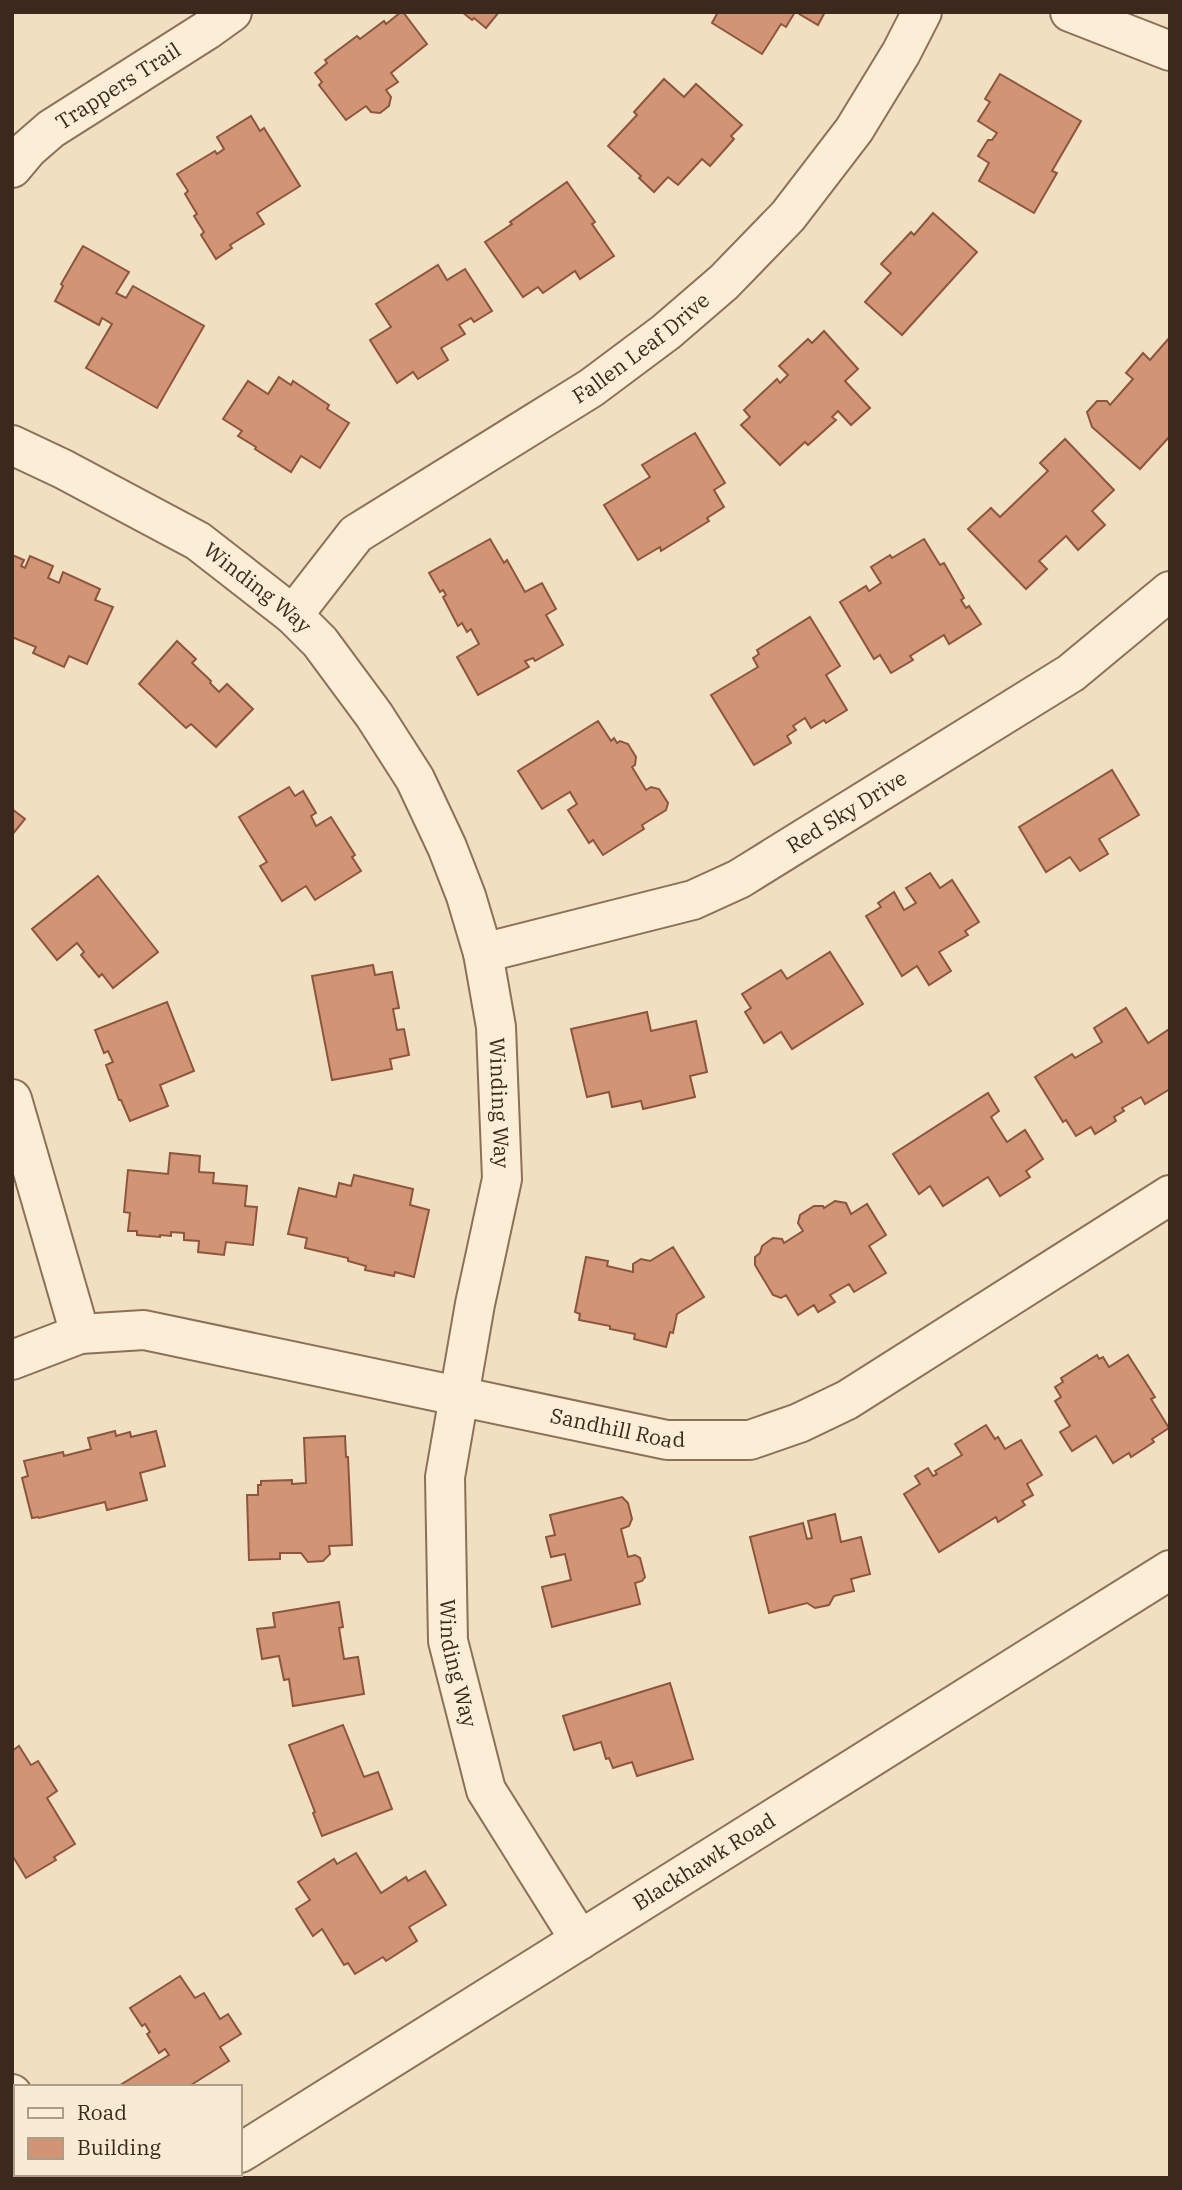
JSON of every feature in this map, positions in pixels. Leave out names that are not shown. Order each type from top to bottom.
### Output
[{"type":"street","name":"Trappers Trail","points":[[12,168],[28,149],[51,130],[232,12]]},
{"type":"street","name":"Fallen Leaf Drive","points":[[293,615],[356,534],[591,388],[666,332],[724,282],[788,216],[854,130],[901,53],[922,12]]},
{"type":"street","points":[[1070,12],[1170,51]]},
{"type":"street","name":"Winding Way","points":[[12,445],[64,469],[198,541],[293,615],[320,642],[374,715],[415,779],[447,847],[466,896],[483,953],[496,1027],[502,1178],[475,1304],[445,1477],[448,1641],[486,1790],[580,1940]]},
{"type":"street","name":"Red Sky Drive","points":[[483,953],[693,900],[739,879],[1071,673],[1170,591]]},
{"type":"street","points":[[12,1099],[80,1334]]},
{"type":"street","name":"Sandhill Road","points":[[12,1360],[80,1334],[144,1329],[667,1440],[750,1440],[799,1423],[847,1400],[1170,1195]]},
{"type":"street","name":"Blackhawk Road","points":[[242,2153],[1170,1570]]},
{"type":"building","points":[[401,12],[427,44],[391,73],[398,82],[386,90],[391,97],[389,106],[380,113],[371,112],[366,106],[346,120],[319,85],[322,82],[315,73],[327,63],[325,60],[357,36],[360,39]]},
{"type":"building","points":[[462,12],[499,12],[486,28]]},
{"type":"building","points":[[718,12],[795,12],[786,27],[781,24],[762,54],[712,23]]},
{"type":"building","points":[[796,12],[825,12],[818,25]]},
{"type":"building","points":[[1000,74],[1081,121],[1052,171],[1057,173],[1034,213],[979,181],[989,163],[978,156],[988,140],[992,140],[997,133],[978,121],[990,102],[985,99]]},
{"type":"building","points":[[664,79],[684,97],[696,84],[742,125],[731,136],[734,139],[710,166],[702,159],[678,185],[668,177],[654,192],[639,178],[641,176],[608,146],[637,115],[634,112]]},
{"type":"building","points":[[251,116],[260,131],[264,128],[300,186],[257,213],[264,224],[230,245],[232,248],[216,259],[201,235],[204,232],[194,216],[197,214],[185,194],[188,191],[177,174],[215,151],[217,154],[224,149],[217,137]]},
{"type":"building","points":[[567,182],[595,222],[592,224],[614,256],[580,279],[575,271],[543,293],[538,287],[523,297],[485,242]]},
{"type":"building","points":[[933,213],[977,252],[902,335],[865,302],[891,273],[881,264],[911,232],[914,235]]},
{"type":"building","points":[[83,246],[129,272],[116,293],[126,298],[133,286],[204,326],[157,408],[86,368],[112,324],[102,318],[99,325],[55,301],[63,286],[61,284]]},
{"type":"building","points":[[438,265],[447,280],[465,269],[492,311],[474,322],[471,318],[459,325],[465,334],[441,348],[448,360],[418,379],[413,372],[397,383],[370,340],[391,327],[376,304]]},
{"type":"building","points":[[824,331],[858,369],[845,381],[870,408],[851,425],[838,411],[832,417],[836,420],[808,445],[805,442],[780,465],[741,425],[750,417],[744,410],[777,379],[780,383],[788,375],[779,366],[808,339],[812,343]]},
{"type":"building","points":[[1170,337],[1170,436],[1140,469],[1092,427],[1087,412],[1097,401],[1107,401],[1110,405],[1133,379],[1126,373],[1143,353],[1150,360]]},
{"type":"building","points":[[279,377],[291,385],[293,381],[329,405],[327,409],[349,423],[320,468],[301,456],[291,472],[238,436],[242,431],[223,419],[248,381],[268,394]]},
{"type":"building","points":[[695,433],[725,483],[714,490],[724,507],[707,518],[709,521],[661,551],[660,547],[638,560],[604,505],[650,477],[642,465]]},
{"type":"building","points":[[1065,439],[1114,490],[1092,511],[1105,525],[1078,550],[1066,536],[1039,561],[1047,569],[1026,589],[968,529],[991,508],[1000,517],[1048,471],[1040,463]]},
{"type":"building","points":[[490,539],[504,563],[507,560],[525,592],[542,583],[556,609],[546,615],[563,645],[535,661],[533,658],[525,661],[529,667],[478,695],[457,657],[479,644],[471,629],[467,632],[462,623],[458,626],[443,597],[446,595],[443,590],[440,592],[429,573]]},
{"type":"building","points":[[924,539],[940,565],[944,563],[964,598],[961,600],[966,608],[969,606],[981,624],[949,644],[944,635],[910,656],[913,660],[891,673],[880,655],[874,659],[840,602],[866,586],[869,591],[881,583],[871,567]]},
{"type":"building","points":[[12,555],[24,560],[21,566],[25,568],[30,556],[53,566],[48,578],[59,583],[63,572],[100,589],[95,600],[113,607],[87,664],[69,656],[64,667],[33,653],[36,647],[12,637]]},
{"type":"building","points":[[810,617],[840,666],[826,675],[847,710],[826,723],[824,720],[811,728],[805,718],[793,726],[796,730],[787,736],[791,743],[754,765],[711,695],[758,667],[753,658],[759,654],[757,650]]},
{"type":"building","points":[[177,641],[196,659],[192,663],[219,692],[227,684],[253,709],[216,747],[191,724],[186,728],[139,684]]},
{"type":"building","points":[[598,721],[611,741],[614,738],[617,743],[620,741],[628,744],[636,757],[632,767],[646,790],[651,787],[659,789],[668,803],[666,810],[642,825],[644,829],[603,855],[593,840],[589,843],[568,810],[577,804],[570,792],[542,809],[518,771]]},
{"type":"building","points":[[1112,770],[1139,815],[1099,839],[1108,854],[1080,871],[1070,857],[1046,872],[1019,827]]},
{"type":"building","points":[[289,787],[295,796],[303,791],[316,813],[311,816],[316,826],[331,817],[355,855],[352,857],[361,871],[315,900],[306,886],[282,901],[260,866],[267,862],[239,817]]},
{"type":"building","points":[[12,809],[25,819],[12,835]]},
{"type":"building","points":[[930,873],[940,888],[952,880],[979,922],[965,931],[968,935],[939,952],[951,971],[929,985],[917,966],[902,976],[866,916],[881,907],[878,903],[894,892],[904,910],[916,903],[906,888]]},
{"type":"building","points":[[98,876],[158,952],[113,988],[102,974],[99,977],[81,955],[84,952],[77,943],[57,960],[32,929]]},
{"type":"building","points":[[830,952],[863,1004],[792,1049],[781,1032],[764,1043],[745,1012],[751,1008],[742,994],[781,970],[787,979]]},
{"type":"building","points":[[373,965],[375,975],[392,972],[399,1008],[393,1009],[397,1030],[404,1029],[409,1055],[390,1059],[392,1069],[332,1080],[312,976]]},
{"type":"building","points":[[167,1002],[194,1071],[160,1085],[168,1106],[130,1121],[106,1065],[113,1062],[108,1051],[104,1053],[95,1030]]},
{"type":"building","points":[[1126,1008],[1148,1043],[1168,1030],[1170,1033],[1170,1089],[1145,1104],[1141,1097],[1122,1108],[1124,1111],[1114,1117],[1116,1121],[1095,1134],[1091,1127],[1076,1136],[1066,1120],[1063,1122],[1035,1077],[1072,1054],[1075,1058],[1102,1042],[1094,1028]]},
{"type":"building","points":[[647,1012],[651,1031],[696,1021],[707,1072],[690,1076],[695,1097],[643,1109],[641,1101],[612,1107],[609,1092],[587,1097],[571,1029]]},
{"type":"building","points":[[988,1093],[999,1111],[991,1117],[1007,1142],[1025,1130],[1043,1159],[1026,1171],[1030,1177],[1000,1196],[988,1177],[943,1206],[930,1186],[919,1194],[893,1154]]},
{"type":"building","points":[[170,1153],[200,1156],[199,1172],[214,1173],[213,1183],[247,1186],[245,1206],[257,1207],[253,1245],[226,1242],[224,1255],[198,1252],[199,1241],[184,1240],[184,1233],[171,1232],[171,1236],[160,1237],[137,1235],[137,1231],[128,1231],[130,1213],[124,1212],[128,1170],[168,1174]]},
{"type":"building","points":[[354,1175],[413,1189],[410,1205],[429,1210],[414,1277],[395,1272],[394,1276],[365,1270],[366,1266],[348,1261],[348,1258],[305,1248],[307,1238],[288,1234],[299,1188],[336,1197],[339,1183],[351,1186]]},
{"type":"building","points":[[835,1201],[846,1203],[851,1214],[867,1204],[886,1235],[869,1246],[886,1273],[854,1292],[849,1284],[830,1295],[835,1302],[818,1312],[814,1305],[798,1315],[786,1295],[781,1298],[773,1295],[755,1265],[755,1257],[762,1246],[773,1238],[782,1239],[784,1243],[803,1231],[798,1223],[800,1215],[814,1206],[824,1208]]},
{"type":"building","points":[[673,1247],[704,1297],[677,1314],[673,1333],[670,1332],[666,1347],[634,1339],[635,1334],[610,1329],[610,1326],[579,1320],[580,1314],[575,1312],[586,1257],[608,1261],[607,1266],[633,1272],[633,1264],[641,1259],[650,1261]]},
{"type":"building","points":[[1097,1355],[1099,1359],[1103,1357],[1109,1367],[1128,1355],[1155,1397],[1151,1399],[1169,1428],[1131,1457],[1129,1453],[1113,1463],[1096,1436],[1072,1451],[1060,1432],[1070,1426],[1055,1401],[1061,1397],[1055,1387],[1063,1382],[1061,1378]]},
{"type":"building","points":[[986,1425],[1005,1449],[1021,1440],[1042,1475],[1027,1484],[1033,1495],[1022,1501],[1025,1505],[998,1522],[996,1517],[939,1552],[904,1494],[920,1484],[915,1476],[928,1468],[933,1476],[937,1474],[935,1471],[962,1455],[955,1444]]},
{"type":"building","points":[[115,1431],[116,1436],[130,1432],[131,1437],[156,1431],[165,1466],[140,1473],[147,1500],[107,1510],[105,1502],[32,1518],[22,1478],[28,1476],[24,1461],[63,1452],[64,1456],[91,1449],[88,1438]]},
{"type":"building","points":[[345,1436],[352,1545],[329,1546],[330,1554],[323,1561],[308,1562],[301,1553],[280,1553],[280,1559],[249,1560],[247,1495],[258,1495],[261,1481],[292,1480],[292,1484],[306,1483],[304,1438]]},
{"type":"building","points":[[622,1497],[628,1503],[632,1519],[629,1526],[621,1529],[628,1557],[635,1555],[640,1558],[645,1577],[635,1583],[640,1604],[552,1627],[542,1587],[571,1580],[565,1554],[551,1557],[546,1537],[555,1535],[550,1515]]},
{"type":"building","points":[[835,1514],[841,1542],[861,1537],[870,1574],[851,1579],[854,1591],[834,1596],[829,1605],[815,1608],[807,1603],[769,1613],[750,1537],[803,1523],[807,1539],[812,1538],[808,1521]]},
{"type":"building","points":[[339,1602],[343,1627],[339,1628],[344,1659],[358,1657],[364,1694],[293,1706],[289,1679],[284,1680],[279,1656],[262,1659],[257,1629],[275,1627],[273,1613]]},
{"type":"building","points":[[670,1683],[693,1759],[637,1776],[632,1762],[613,1768],[609,1758],[606,1759],[601,1742],[574,1750],[563,1716]]},
{"type":"building","points":[[343,1725],[364,1777],[378,1772],[392,1809],[322,1836],[289,1745]]},
{"type":"building","points":[[19,1746],[31,1765],[38,1761],[57,1791],[47,1798],[75,1844],[54,1857],[56,1860],[26,1878],[12,1855],[12,1751]]},
{"type":"building","points":[[356,1853],[381,1893],[406,1877],[408,1881],[425,1871],[446,1905],[409,1927],[417,1941],[386,1961],[383,1957],[355,1974],[348,1963],[344,1965],[322,1929],[313,1936],[296,1909],[310,1900],[298,1882],[334,1859],[337,1864]]},
{"type":"building","points":[[180,1976],[195,1998],[204,1993],[220,2019],[228,2014],[241,2034],[220,2047],[229,2061],[191,2085],[120,2085],[169,2055],[165,2049],[159,2053],[147,2034],[150,2032],[145,2024],[142,2026],[130,2008]]}]
